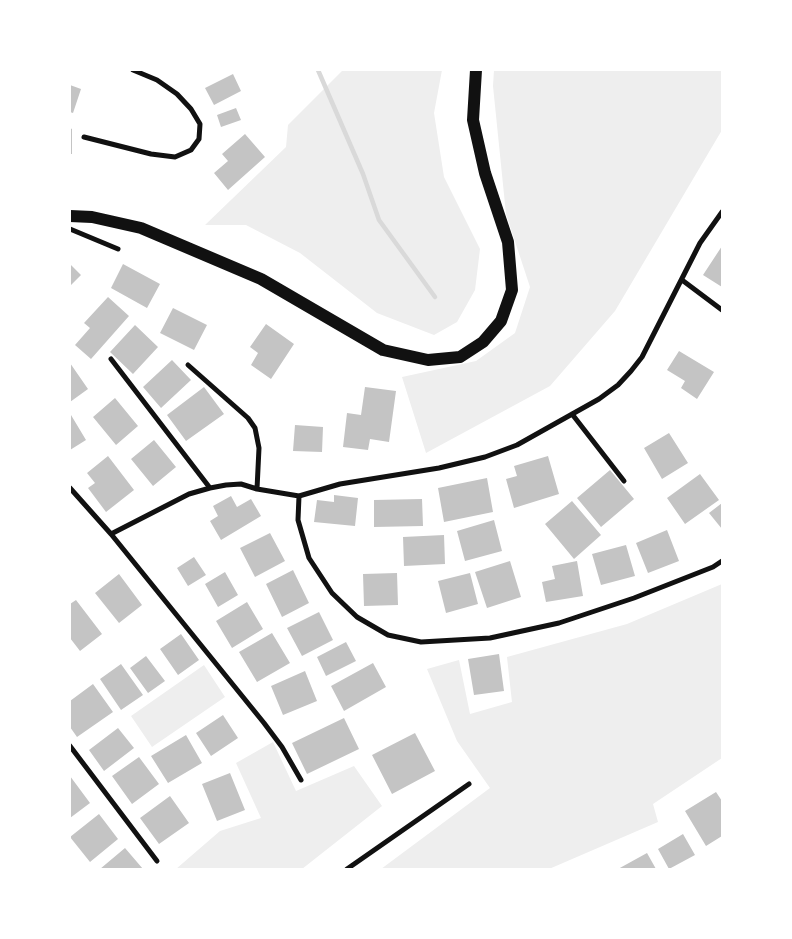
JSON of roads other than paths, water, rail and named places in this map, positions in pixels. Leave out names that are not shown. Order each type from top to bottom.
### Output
[{"type":"main road","points":[[70,216],[92,217],[141,228],[261,279],[383,350],[428,360],[460,357],[483,342],[501,321],[512,290],[508,242],[485,174],[473,120],[476,70]]},
{"type":"street","points":[[84,137],[151,154],[175,157],[191,150],[200,139],[200,124],[191,109],[178,94],[157,80],[133,70]]},
{"type":"street","points":[[111,534],[189,494],[210,488],[241,484],[257,489],[299,496],[340,484],[439,468],[485,457],[517,445],[599,399],[618,385],[631,371],[642,357],[700,243],[722,212]]},
{"type":"street","points":[[70,229],[118,249]]},
{"type":"street","points":[[682,280],[722,310]]},
{"type":"street","points":[[111,359],[210,488]]},
{"type":"street","points":[[188,365],[248,418],[255,428],[259,448],[257,489]]},
{"type":"street","points":[[572,414],[624,481]]},
{"type":"street","points":[[70,488],[111,534],[264,723],[282,747],[301,780]]},
{"type":"street","points":[[299,496],[298,520],[309,558],[332,593],[357,617],[388,635],[421,642],[490,638],[559,623],[634,598],[713,567],[722,561]]},
{"type":"street","points":[[70,746],[157,861]]},
{"type":"street","points":[[347,869],[469,784]]},
{"type":"waterway","points":[[318,70],[363,174],[379,220],[435,297]]}]
